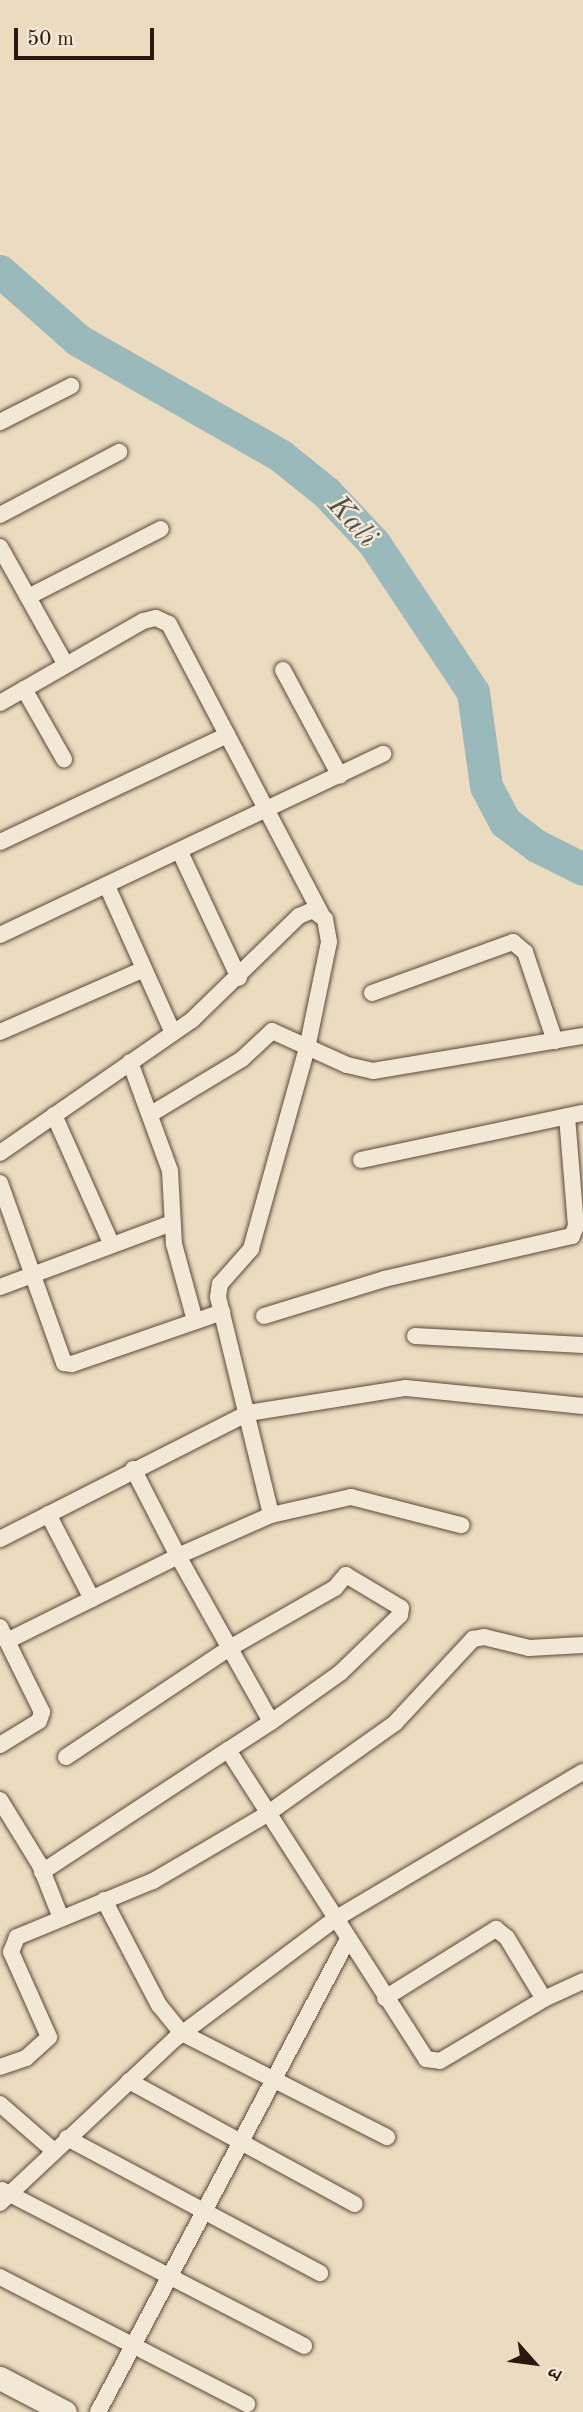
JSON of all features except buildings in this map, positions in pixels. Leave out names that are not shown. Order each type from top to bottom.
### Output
[{"type":"main road","points":[[0,2378],[65,2412]]},
{"type":"street","points":[[0,422],[71,386]]},
{"type":"street","points":[[0,515],[119,452]]},
{"type":"street","points":[[28,597],[161,529]]},
{"type":"street","points":[[0,547],[66,666]]},
{"type":"street","points":[[0,703],[143,621],[162,619],[169,624],[321,914],[329,942],[307,1048],[251,1249],[220,1284],[222,1312],[271,1516]]},
{"type":"street","points":[[283,670],[340,776]]},
{"type":"street","points":[[24,689],[64,759]]},
{"type":"street","points":[[0,842],[227,735]]},
{"type":"street","points":[[0,935],[383,754]]},
{"type":"street","points":[[180,852],[239,978]]},
{"type":"street","points":[[107,886],[173,1033]]},
{"type":"street","points":[[0,1153],[173,1033],[239,978],[299,916],[313,910],[321,914]]},
{"type":"street","points":[[372,993],[513,942],[525,952],[555,1041]]},
{"type":"street","points":[[0,1032],[144,969]]},
{"type":"street","points":[[151,1114],[242,1059],[272,1031],[307,1048],[373,1071],[583,1036]]},
{"type":"street","points":[[130,1062],[170,1171],[172,1223],[195,1321]]},
{"type":"street","points":[[264,1316],[384,1279],[572,1236],[576,1226],[575,1114],[361,1160]]},
{"type":"street","points":[[54,1115],[112,1245]]},
{"type":"street","points":[[0,1183],[62,1360],[67,1365],[222,1312]]},
{"type":"street","points":[[0,1287],[172,1223]]},
{"type":"street","points":[[415,1336],[583,1345]]},
{"type":"street","points":[[0,1539],[133,1469],[248,1413],[405,1388],[583,1406]]},
{"type":"street","points":[[133,1469],[228,1649],[271,1722]]},
{"type":"street","points":[[0,1745],[39,1721],[42,1712],[4,1634],[92,1599],[178,1556],[271,1516],[351,1497],[461,1525]]},
{"type":"street","points":[[48,1514],[92,1599]]},
{"type":"street","points":[[42,1872],[271,1722],[340,1672],[400,1615],[401,1608],[346,1575],[325,1595],[228,1649],[66,1756]]},
{"type":"street","points":[[0,2067],[26,2058],[50,2037],[9,1945],[17,1937],[188,1863],[267,1814],[395,1723],[473,1639],[484,1637],[529,1648],[583,1645]]},
{"type":"street","points":[[228,1750],[418,2049],[433,2062],[544,1998],[583,1981]]},
{"type":"street","points":[[304,2346],[3,2195],[182,2033],[335,1919],[583,1772]]},
{"type":"street","points":[[0,1800],[42,1872],[61,1918]]},
{"type":"street","points":[[104,1900],[159,2005],[182,2033],[387,2137]]},
{"type":"street","points":[[385,1998],[496,1929],[507,1938],[544,1998]]},
{"type":"street","points":[[98,2412],[348,1939]]},
{"type":"street","points":[[129,2081],[355,2204]]},
{"type":"street","points":[[0,2104],[54,2151]]},
{"type":"street","points":[[67,2138],[320,2273]]},
{"type":"street","points":[[0,2277],[247,2404]]},
{"type":"waterway","name":"Kali","points":[[0,271],[78,340],[281,456],[326,492],[374,543],[473,692],[486,786],[505,822],[537,846],[583,869]]}]
